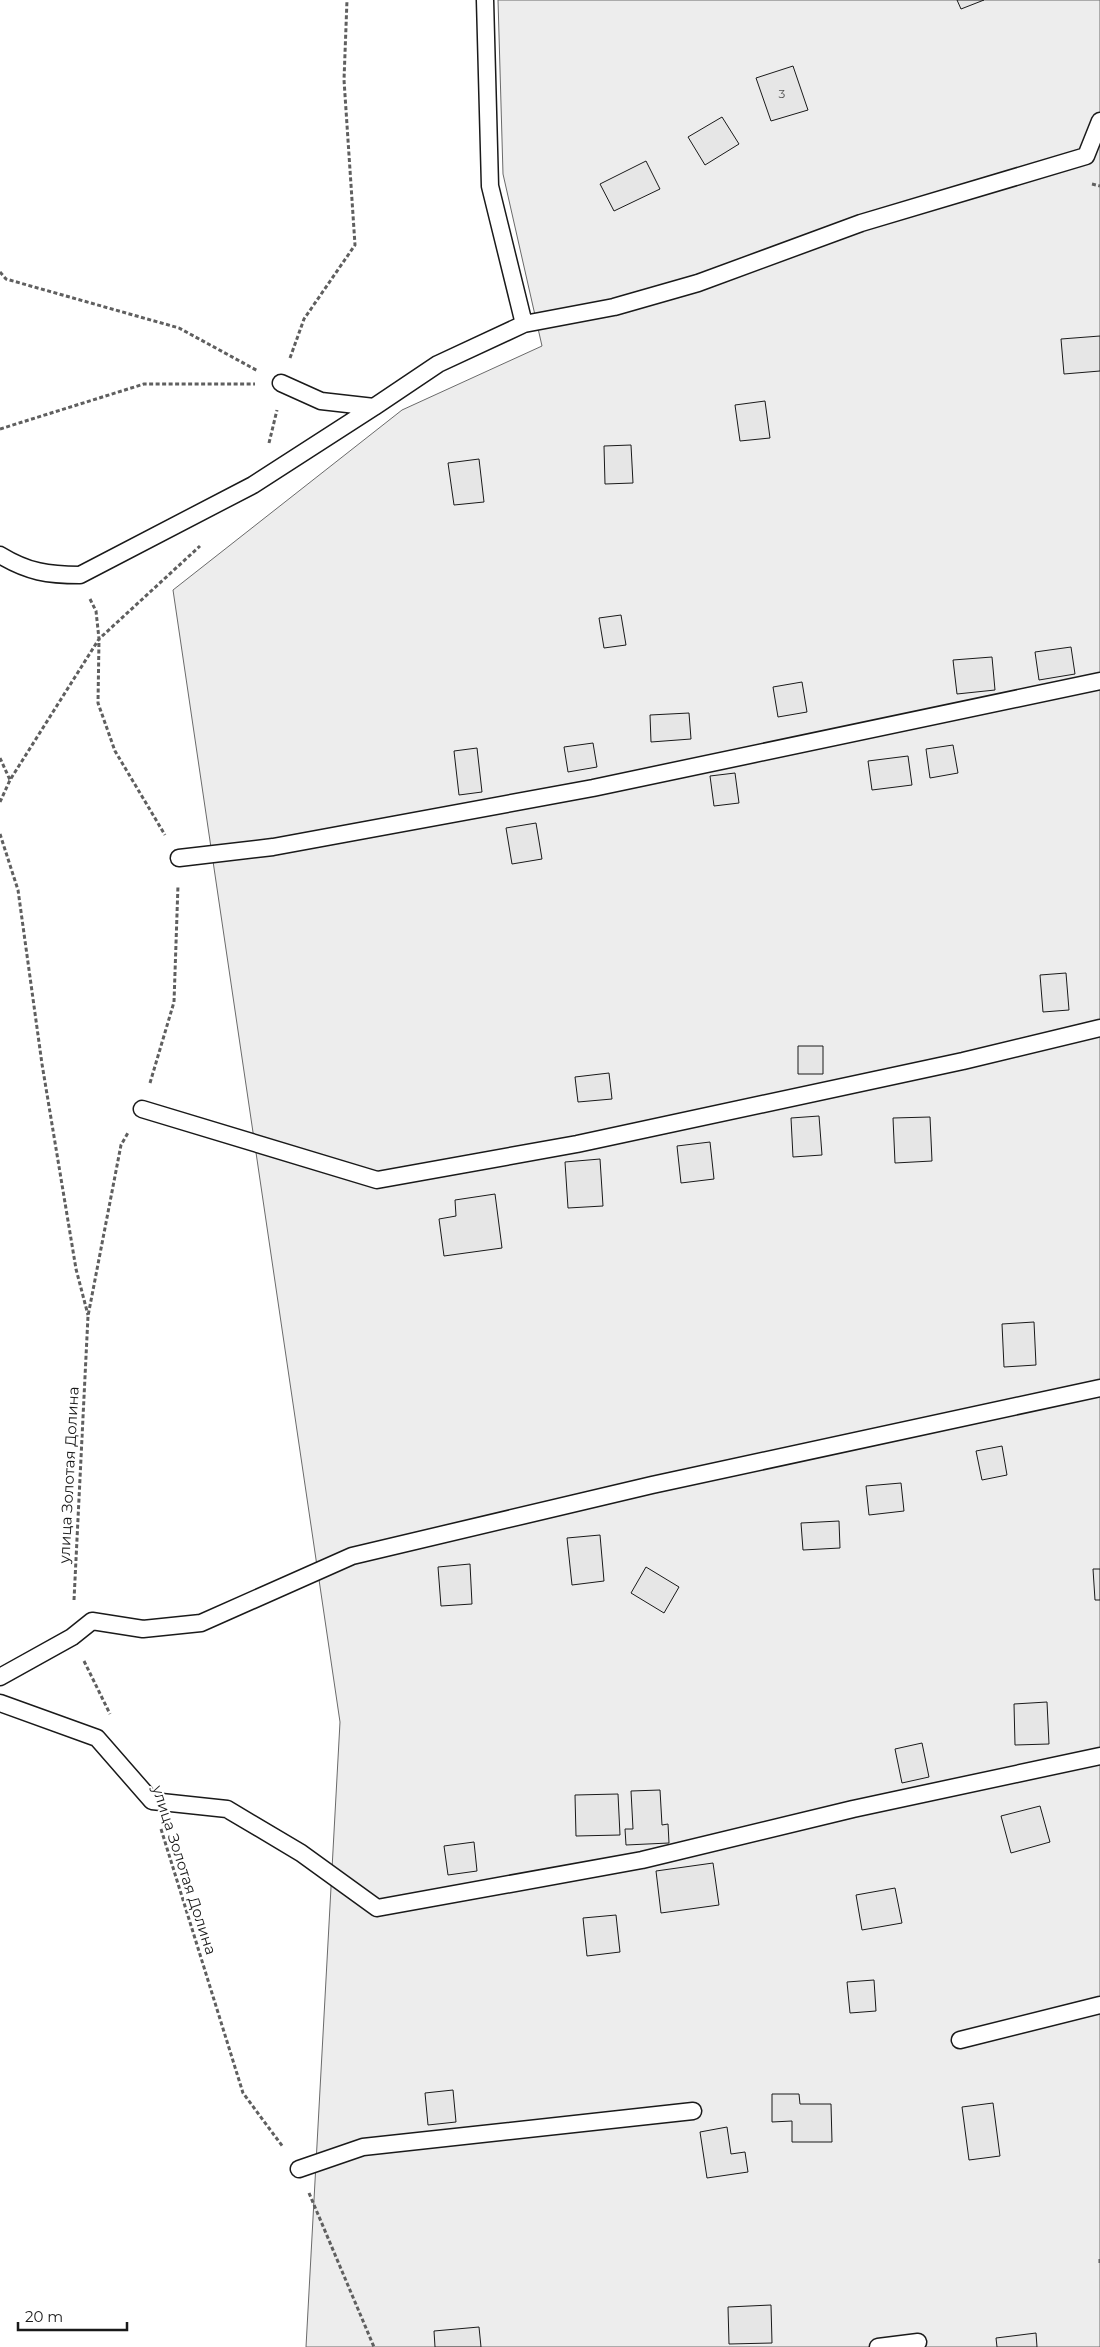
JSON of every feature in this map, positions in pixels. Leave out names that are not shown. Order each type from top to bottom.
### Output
[{"type":"lane","points":[[485,0],[490,186],[524,324]]},
{"type":"lane","points":[[0,555],[22,568],[57,575],[80,575],[254,486],[438,364],[524,324],[614,307],[698,284],[861,223],[1093,156],[1100,121]]},
{"type":"lane","points":[[281,383],[322,400],[374,407]]},
{"type":"lane","points":[[179,858],[273,847],[584,790],[1100,681]]},
{"type":"lane","points":[[142,1109],[377,1180],[577,1144],[964,1061],[1100,1028]]},
{"type":"lane","points":[[0,1677],[72,1637],[92,1621],[143,1630],[201,1623],[352,1556],[652,1485],[1100,1388]]},
{"type":"lane","points":[[0,1702],[97,1738],[152,1801],[227,1809],[302,1853],[377,1908],[642,1860],[853,1809],[1100,1756]]},
{"type":"lane","points":[[960,2040],[1100,2004]]},
{"type":"lane","points":[[299,2169],[363,2147],[693,2111]]},
{"type":"lane","points":[[878,2347],[918,2342]]},
{"type":"path","points":[[254,486],[275,425],[281,383],[304,319],[355,245],[344,80],[347,0]]},
{"type":"path","points":[[1092,184],[1100,186]]},
{"type":"path","points":[[0,272],[6,279],[179,328],[281,383]]},
{"type":"path","points":[[0,429],[144,384],[281,383]]},
{"type":"path","points":[[0,802],[10,780],[99,639],[181,566],[207,538]]},
{"type":"path","points":[[80,575],[96,611],[99,639],[98,703],[100,711],[115,751],[179,858]]},
{"type":"path","points":[[0,758],[10,780]]},
{"type":"path","points":[[0,834],[18,890],[42,1064],[76,1269],[88,1316]]},
{"type":"path","name":"улица Золотая Долина","points":[[110,1715],[72,1637],[88,1316],[121,1145],[142,1109],[174,1002],[179,858]]},
{"type":"path","name":"улица Золотая Долина","points":[[152,1801],[243,2093],[299,2169],[374,2347]]},
{"type":"path","points":[[1100,2259],[1100,2265]]},
{"type":"shaded area","points":[[498,0],[1100,0],[1100,2347],[306,2347],[340,1722],[173,590],[402,410],[542,346],[503,174]]},
{"type":"building","points":[[957,0],[984,0],[961,9]]},
{"type":"building","points":[[793,66],[808,110],[771,121],[756,78]]},
{"type":"building","points":[[722,117],[739,144],[705,165],[688,137]]},
{"type":"building","points":[[646,161],[660,189],[614,211],[600,184]]},
{"type":"building","points":[[1100,336],[1100,371],[1064,374],[1061,339]]},
{"type":"building","points":[[765,401],[770,438],[740,441],[735,405]]},
{"type":"building","points":[[631,445],[633,483],[605,484],[604,446]]},
{"type":"building","points":[[479,459],[484,502],[454,505],[448,463]]},
{"type":"building","points":[[621,615],[626,645],[604,648],[599,618]]},
{"type":"building","points":[[1071,647],[1075,674],[1039,680],[1035,652]]},
{"type":"building","points":[[992,657],[995,690],[957,694],[953,660]]},
{"type":"building","points":[[802,682],[807,712],[778,717],[773,687]]},
{"type":"building","points":[[689,713],[691,739],[651,742],[650,715]]},
{"type":"building","points":[[593,743],[597,767],[568,772],[564,747]]},
{"type":"building","points":[[953,745],[958,773],[930,778],[926,749]]},
{"type":"building","points":[[477,748],[482,792],[459,795],[454,751]]},
{"type":"building","points":[[908,756],[912,785],[872,790],[868,761]]},
{"type":"building","points":[[735,773],[739,803],[714,806],[710,776]]},
{"type":"building","points":[[536,823],[542,859],[512,864],[506,828]]},
{"type":"building","points":[[1066,973],[1069,1010],[1043,1012],[1040,975]]},
{"type":"building","points":[[798,1046],[823,1046],[823,1074],[798,1074]]},
{"type":"building","points":[[609,1073],[612,1099],[578,1102],[575,1077]]},
{"type":"building","points":[[819,1116],[822,1155],[793,1157],[791,1118]]},
{"type":"building","points":[[930,1117],[932,1161],[895,1163],[893,1118]]},
{"type":"building","points":[[710,1142],[714,1179],[681,1183],[677,1146]]},
{"type":"building","points":[[600,1159],[603,1206],[568,1208],[565,1162]]},
{"type":"building","points":[[495,1194],[502,1248],[444,1256],[439,1219],[456,1216],[455,1200]]},
{"type":"building","points":[[1034,1322],[1036,1365],[1004,1367],[1002,1324]]},
{"type":"building","points":[[1002,1446],[1007,1475],[982,1480],[976,1451]]},
{"type":"building","points":[[901,1483],[904,1511],[869,1515],[866,1486]]},
{"type":"building","points":[[839,1521],[840,1548],[803,1550],[801,1523]]},
{"type":"building","points":[[600,1535],[604,1581],[572,1585],[567,1538]]},
{"type":"building","points":[[470,1564],[472,1604],[441,1606],[438,1567]]},
{"type":"building","points":[[646,1567],[679,1587],[664,1613],[631,1593]]},
{"type":"building","points":[[1093,1569],[1100,1569],[1100,1600],[1095,1600]]},
{"type":"building","points":[[1047,1702],[1049,1744],[1015,1745],[1014,1704]]},
{"type":"building","points":[[922,1743],[929,1777],[902,1783],[895,1749]]},
{"type":"building","points":[[660,1790],[662,1825],[668,1824],[669,1843],[626,1845],[625,1829],[633,1829],[631,1791]]},
{"type":"building","points":[[618,1794],[620,1835],[576,1836],[575,1795]]},
{"type":"building","points":[[1040,1806],[1050,1842],[1011,1853],[1001,1816]]},
{"type":"building","points":[[474,1842],[477,1871],[448,1875],[444,1846]]},
{"type":"building","points":[[713,1863],[719,1905],[661,1913],[656,1871]]},
{"type":"building","points":[[895,1888],[902,1923],[862,1930],[856,1895]]},
{"type":"building","points":[[616,1915],[620,1952],[587,1956],[583,1918]]},
{"type":"building","points":[[874,1980],[876,2011],[850,2013],[847,1982]]},
{"type":"building","points":[[453,2090],[456,2122],[428,2125],[425,2093]]},
{"type":"building","points":[[772,2094],[799,2094],[800,2104],[831,2104],[832,2142],[792,2142],[792,2121],[772,2122]]},
{"type":"building","points":[[993,2103],[1000,2156],[969,2160],[962,2107]]},
{"type":"building","points":[[727,2127],[731,2154],[745,2152],[748,2172],[707,2178],[700,2132]]},
{"type":"building","points":[[771,2305],[772,2343],[729,2344],[728,2307]]},
{"type":"building","points":[[479,2327],[481,2347],[435,2347],[434,2331]]},
{"type":"building","points":[[1036,2333],[1037,2347],[997,2347],[996,2338]]}]
